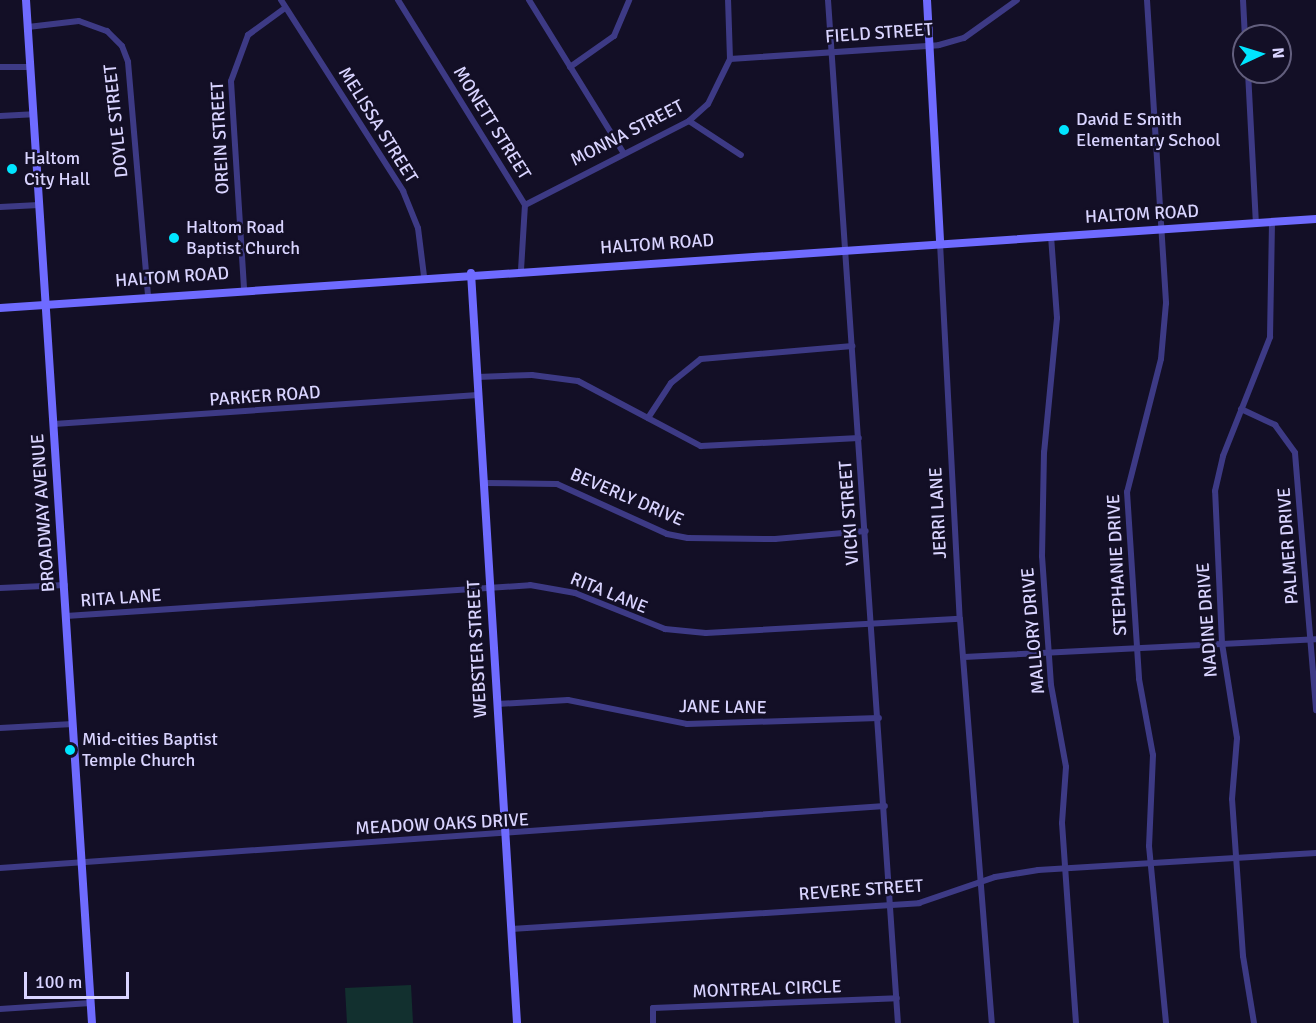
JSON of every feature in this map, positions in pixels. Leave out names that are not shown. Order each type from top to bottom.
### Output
[{"type":"main road","name":"BROADWAY AVENUE","points":[[26,0],[92,1023]]},
{"type":"main road","name":"JERRI LANE","points":[[927,0],[940,242]]},
{"type":"main road","name":"HALTOM ROAD","points":[[0,309],[244,288],[1316,219]]},
{"type":"main road","name":"WEBSTER STREET","points":[[471,273],[517,1023]]},
{"type":"street","name":"MELISSA STREET","points":[[281,0],[403,191],[418,228],[424,276]]},
{"type":"street","name":"MONETT STREET","points":[[398,0],[525,205],[521,270]]},
{"type":"street","points":[[529,0],[623,152]]},
{"type":"street","points":[[570,67],[614,36],[630,0]]},
{"type":"street","name":"MONNA STREET","points":[[525,205],[623,152],[689,122],[720,87],[730,59],[728,0]]},
{"type":"street","name":"VICKI STREET","points":[[828,0],[843,249],[866,531],[898,1023]]},
{"type":"street","name":"FIELD STREET","points":[[730,59],[929,45],[964,38],[1017,0]]},
{"type":"street","name":"STEPHANIE DRIVE","points":[[1148,0],[1163,229],[1163,345],[1126,492],[1137,648],[1153,755],[1150,863],[1166,1023]]},
{"type":"street","points":[[1243,0],[1244,24]]},
{"type":"street","name":"OREIN STREET","points":[[244,288],[231,81],[248,35],[285,8]]},
{"type":"street","name":"DOYLE STREET","points":[[28,27],[79,21],[107,31],[122,46],[128,62],[148,295]]},
{"type":"street","points":[[0,67],[31,67]]},
{"type":"street","points":[[1249,84],[1256,223]]},
{"type":"street","points":[[0,116],[33,114]]},
{"type":"street","points":[[689,122],[741,155]]},
{"type":"street","points":[[0,207],[39,205]]},
{"type":"street","name":"NADINE DRIVE","points":[[1254,1023],[1236,858],[1237,738],[1222,643],[1215,491],[1241,409],[1270,337],[1272,222]]},
{"type":"street","name":"MALLORY DRIVE","points":[[1051,236],[1057,318],[1041,514],[1050,654],[1066,767],[1064,868],[1076,1023]]},
{"type":"street","name":"JERRI LANE","points":[[940,242],[960,619],[978,884],[992,1023]]},
{"type":"street","points":[[648,418],[670,383],[701,359],[852,346]]},
{"type":"street","points":[[477,377],[532,375],[578,381],[648,418],[685,442],[719,448],[859,438]]},
{"type":"street","name":"PARKER ROAD","points":[[54,424],[478,396]]},
{"type":"street","name":"PALMER DRIVE","points":[[1241,409],[1275,425],[1295,453],[1313,639],[1316,710]]},
{"type":"street","name":"BEVERLY DRIVE","points":[[484,483],[557,484],[660,531],[688,538],[775,539],[866,531]]},
{"type":"street","name":"RITA LANE","points":[[0,588],[64,585]]},
{"type":"street","name":"RITA LANE","points":[[66,616],[490,588],[564,590],[665,629],[725,633],[960,619]]},
{"type":"street","points":[[964,657],[1313,639]]},
{"type":"street","name":"JANE LANE","points":[[497,704],[568,700],[687,724],[879,718]]},
{"type":"street","points":[[0,728],[73,724]]},
{"type":"street","name":"MEADOW OAKS DRIVE","points":[[0,868],[505,836],[885,806]]},
{"type":"street","name":"REVERE STREET","points":[[511,928],[931,901],[978,884],[1064,868],[1316,853]]},
{"type":"street","name":"MONTREAL CIRCLE","points":[[653,1023],[653,1008],[897,998]]},
{"type":"street","points":[[0,1009],[91,1003]]},
{"type":"green space","points":[[411,985],[413,1023],[347,1023],[345,988]]},
{"type":"place","name":"David E Smith Elementary School","points":[[1064,130]]},
{"type":"place","name":"Haltom City Hall","points":[[12,169]]},
{"type":"place","name":"Haltom Road Baptist Church","points":[[174,238]]},
{"type":"place","name":"Mid-cities Baptist Temple Church","points":[[70,750]]}]
